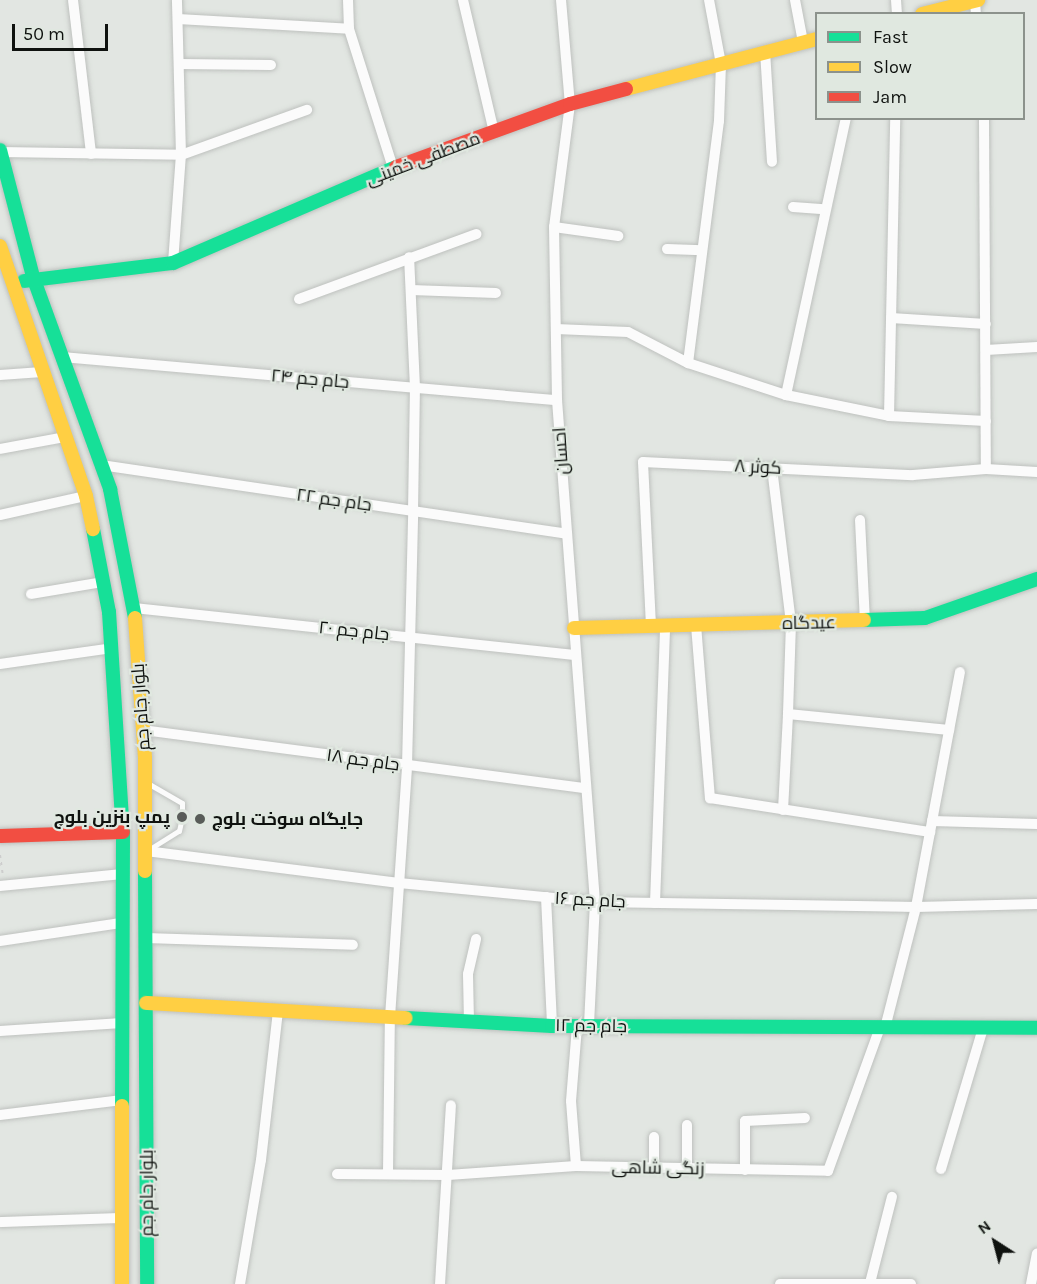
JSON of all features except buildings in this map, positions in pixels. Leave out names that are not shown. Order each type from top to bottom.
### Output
[{"type":"street","points":[[73,0],[91,154]]},
{"type":"street","points":[[173,263],[181,155],[177,0]]},
{"type":"street","points":[[348,0],[349,29],[393,168]]},
{"type":"street","points":[[463,0],[494,132]]},
{"type":"street","name":"احسان","points":[[561,0],[570,104],[554,227],[557,400],[584,788],[595,902],[583,1026],[571,1101],[576,1166]]},
{"type":"street","points":[[688,363],[719,121],[721,64],[710,0]]},
{"type":"street","points":[[795,0],[810,41]]},
{"type":"street","points":[[930,12],[976,0]]},
{"type":"street","points":[[178,18],[349,29]]},
{"type":"street","name":"مصطفی خمینی","points":[[5,287],[33,277],[173,263],[393,168],[570,104],[810,41]]},
{"type":"street","points":[[765,51],[772,162]]},
{"type":"street","points":[[179,64],[271,65]]},
{"type":"street","points":[[0,151],[181,155],[307,110]]},
{"type":"street","points":[[786,395],[824,209],[846,120]]},
{"type":"street","points":[[889,416],[895,120]]},
{"type":"street","points":[[984,120],[986,469]]},
{"type":"street","name":"بلوار جام جم","points":[[0,151],[33,277],[101,465],[134,608],[145,781],[147,1284]]},
{"type":"street","points":[[793,207],[824,209]]},
{"type":"street","points":[[554,227],[618,236]]},
{"type":"street","points":[[298,299],[477,234]]},
{"type":"street","name":"بلوار جام جم","points":[[0,246],[5,287],[42,372],[86,496],[110,612],[123,832],[122,1284]]},
{"type":"street","points":[[667,249],[702,249]]},
{"type":"street","points":[[388,1172],[390,1017],[406,766],[416,388],[409,257]]},
{"type":"street","points":[[411,290],[496,294]]},
{"type":"street","points":[[891,318],[986,324]]},
{"type":"street","points":[[556,329],[628,332],[688,363],[786,395],[889,416],[986,421]]},
{"type":"street","points":[[986,350],[1037,347]]},
{"type":"street","name":"جام جم ۲۴","points":[[62,357],[557,400]]},
{"type":"street","points":[[0,375],[42,372]]},
{"type":"street","points":[[0,449],[65,437]]},
{"type":"street","name":"کوثر ۸","points":[[658,626],[643,462],[913,475],[986,469],[1037,472]]},
{"type":"street","name":"جام جم ۲۲","points":[[101,465],[567,534]]},
{"type":"street","points":[[772,468],[791,623],[783,810]]},
{"type":"street","points":[[0,515],[86,496]]},
{"type":"street","points":[[860,520],[865,622]]},
{"type":"street","name":"عیدگاه","points":[[574,627],[865,622],[925,618],[1037,579]]},
{"type":"street","points":[[31,594],[103,582]]},
{"type":"street","points":[[110,612],[134,608]]},
{"type":"street","name":"جام جم ۲۰","points":[[134,608],[575,655]]},
{"type":"street","points":[[696,625],[710,798],[930,832]]},
{"type":"street","points":[[655,903],[664,743],[658,626]]},
{"type":"street","points":[[0,664],[112,648]]},
{"type":"street","points":[[882,1028],[916,907],[960,672]]},
{"type":"street","points":[[788,714],[949,730]]},
{"type":"street","name":"جام جم ۱۸","points":[[143,730],[584,788]]},
{"type":"street","points":[[932,821],[1037,824]]},
{"type":"street","points":[[0,836],[123,832]]},
{"type":"street","name":"جام جم ۱۶","points":[[146,851],[399,883],[595,902],[916,907],[1037,904]]},
{"type":"street","points":[[2,886],[122,874]]},
{"type":"street","points":[[546,897],[552,1026]]},
{"type":"street","points":[[0,941],[122,923]]},
{"type":"street","points":[[146,938],[353,945]]},
{"type":"street","points":[[469,1022],[468,974],[476,939]]},
{"type":"street","name":"جام جم ۱۲","points":[[146,1003],[552,1026],[1037,1028]]},
{"type":"street","points":[[240,1284],[261,1160],[278,1011]]},
{"type":"street","points":[[0,1031],[122,1023]]},
{"type":"street","name":"زنگی شاهی","points":[[337,1174],[388,1172],[448,1175],[576,1166],[828,1171],[882,1028]]},
{"type":"street","points":[[941,1169],[983,1028]]},
{"type":"street","points":[[0,1115],[122,1100]]},
{"type":"street","points":[[440,1284],[451,1105]]},
{"type":"street","points":[[745,1170],[745,1121],[805,1118]]},
{"type":"street","points":[[687,1125],[687,1169]]},
{"type":"street","points":[[654,1137],[654,1168]]},
{"type":"street","points":[[870,1283],[892,1197]]},
{"type":"street","points":[[0,1222],[122,1218]]},
{"type":"street","points":[[1031,1284],[1037,1254]]},
{"type":"street","points":[[780,1284],[911,1284]]},
{"type":"lane","points":[[145,781],[182,803],[179,831],[146,851]]},
{"type":"path","points":[[0,855],[2,886]]},
{"type":"traffic: fast","points":[[0,150],[33,277],[110,489],[135,618]]},
{"type":"traffic: fast","points":[[24,281],[173,263],[396,167]]},
{"type":"traffic: fast","points":[[93,529],[109,612],[123,832],[122,1106]]},
{"type":"traffic: fast","points":[[864,620],[925,618],[1037,579]]},
{"type":"traffic: fast","points":[[145,871],[147,1284]]},
{"type":"traffic: fast","points":[[406,1018],[552,1026],[1037,1028]]},
{"type":"traffic: slow","points":[[930,12],[978,0]]},
{"type":"traffic: slow","points":[[626,89],[815,39]]},
{"type":"traffic: slow","points":[[0,246],[86,496],[93,529]]},
{"type":"traffic: slow","points":[[135,618],[145,759],[145,871]]},
{"type":"traffic: slow","points":[[574,628],[864,620]]},
{"type":"traffic: slow","points":[[146,1003],[406,1018]]},
{"type":"traffic: slow","points":[[122,1106],[122,1284]]},
{"type":"traffic: jam","points":[[396,167],[570,104],[626,89]]},
{"type":"traffic: jam","points":[[0,836],[123,832]]},
{"type":"place","name":"پمپ بنزین بلوچ","points":[[182,817]]},
{"type":"place","name":"جایگاه سوخت بلوچ","points":[[200,819]]}]
